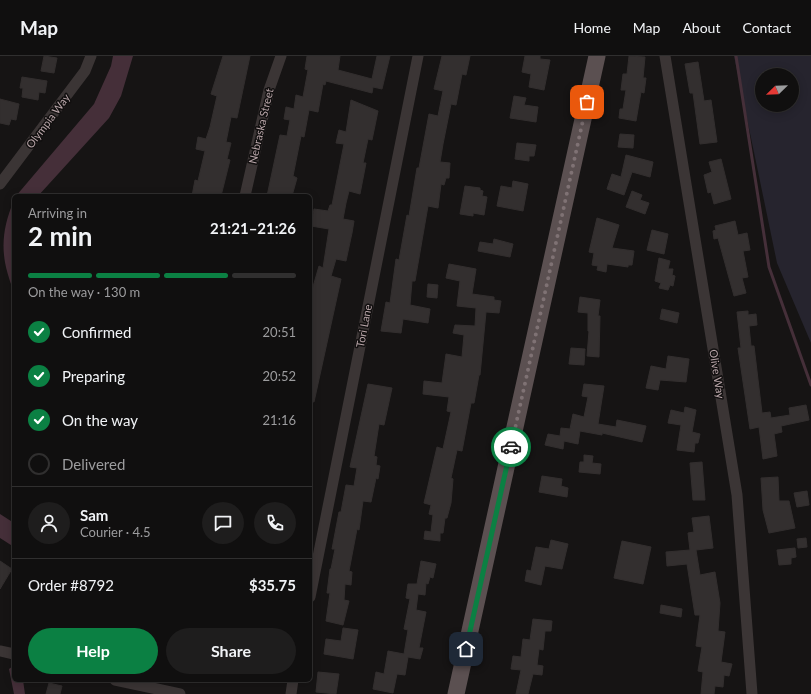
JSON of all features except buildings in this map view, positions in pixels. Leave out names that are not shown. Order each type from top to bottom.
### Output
[{"type":"main road","points":[[456,694],[597,56]]},
{"type":"street","name":"Olympia Way","points":[[0,184],[85,71],[91,56]]},
{"type":"street","name":"Nebraska Street","points":[[245,194],[269,90],[281,56]]},
{"type":"street","name":"Tori Lane","points":[[312,587],[418,56]]},
{"type":"street","name":"Olive Way","points":[[665,56],[737,495],[752,694]]},
{"type":"street","points":[[0,651],[12,654]]},
{"type":"street","points":[[135,682],[180,694]]},
{"type":"street","points":[[291,694],[294,682]]},
{"type":"shaded area","points":[[113,56],[133,56],[121,96],[109,118],[40,194],[18,194],[94,104],[111,66]]},
{"type":"shaded area","points":[[734,56],[811,56],[811,343],[777,263]]},
{"type":"shaded area","points":[[12,205],[12,287],[4,256],[4,235]]},
{"type":"shaded area","points":[[0,514],[12,522],[12,546],[0,538]]},
{"type":"shaded area","points":[[12,667],[12,682],[23,682],[25,694],[14,694],[9,669]]},
{"type":"waterway","points":[[736,56],[769,267],[811,385]]},
{"type":"way so far","points":[[511,447],[587,102]]},
{"type":"route","points":[[466,649],[511,447]]}]
